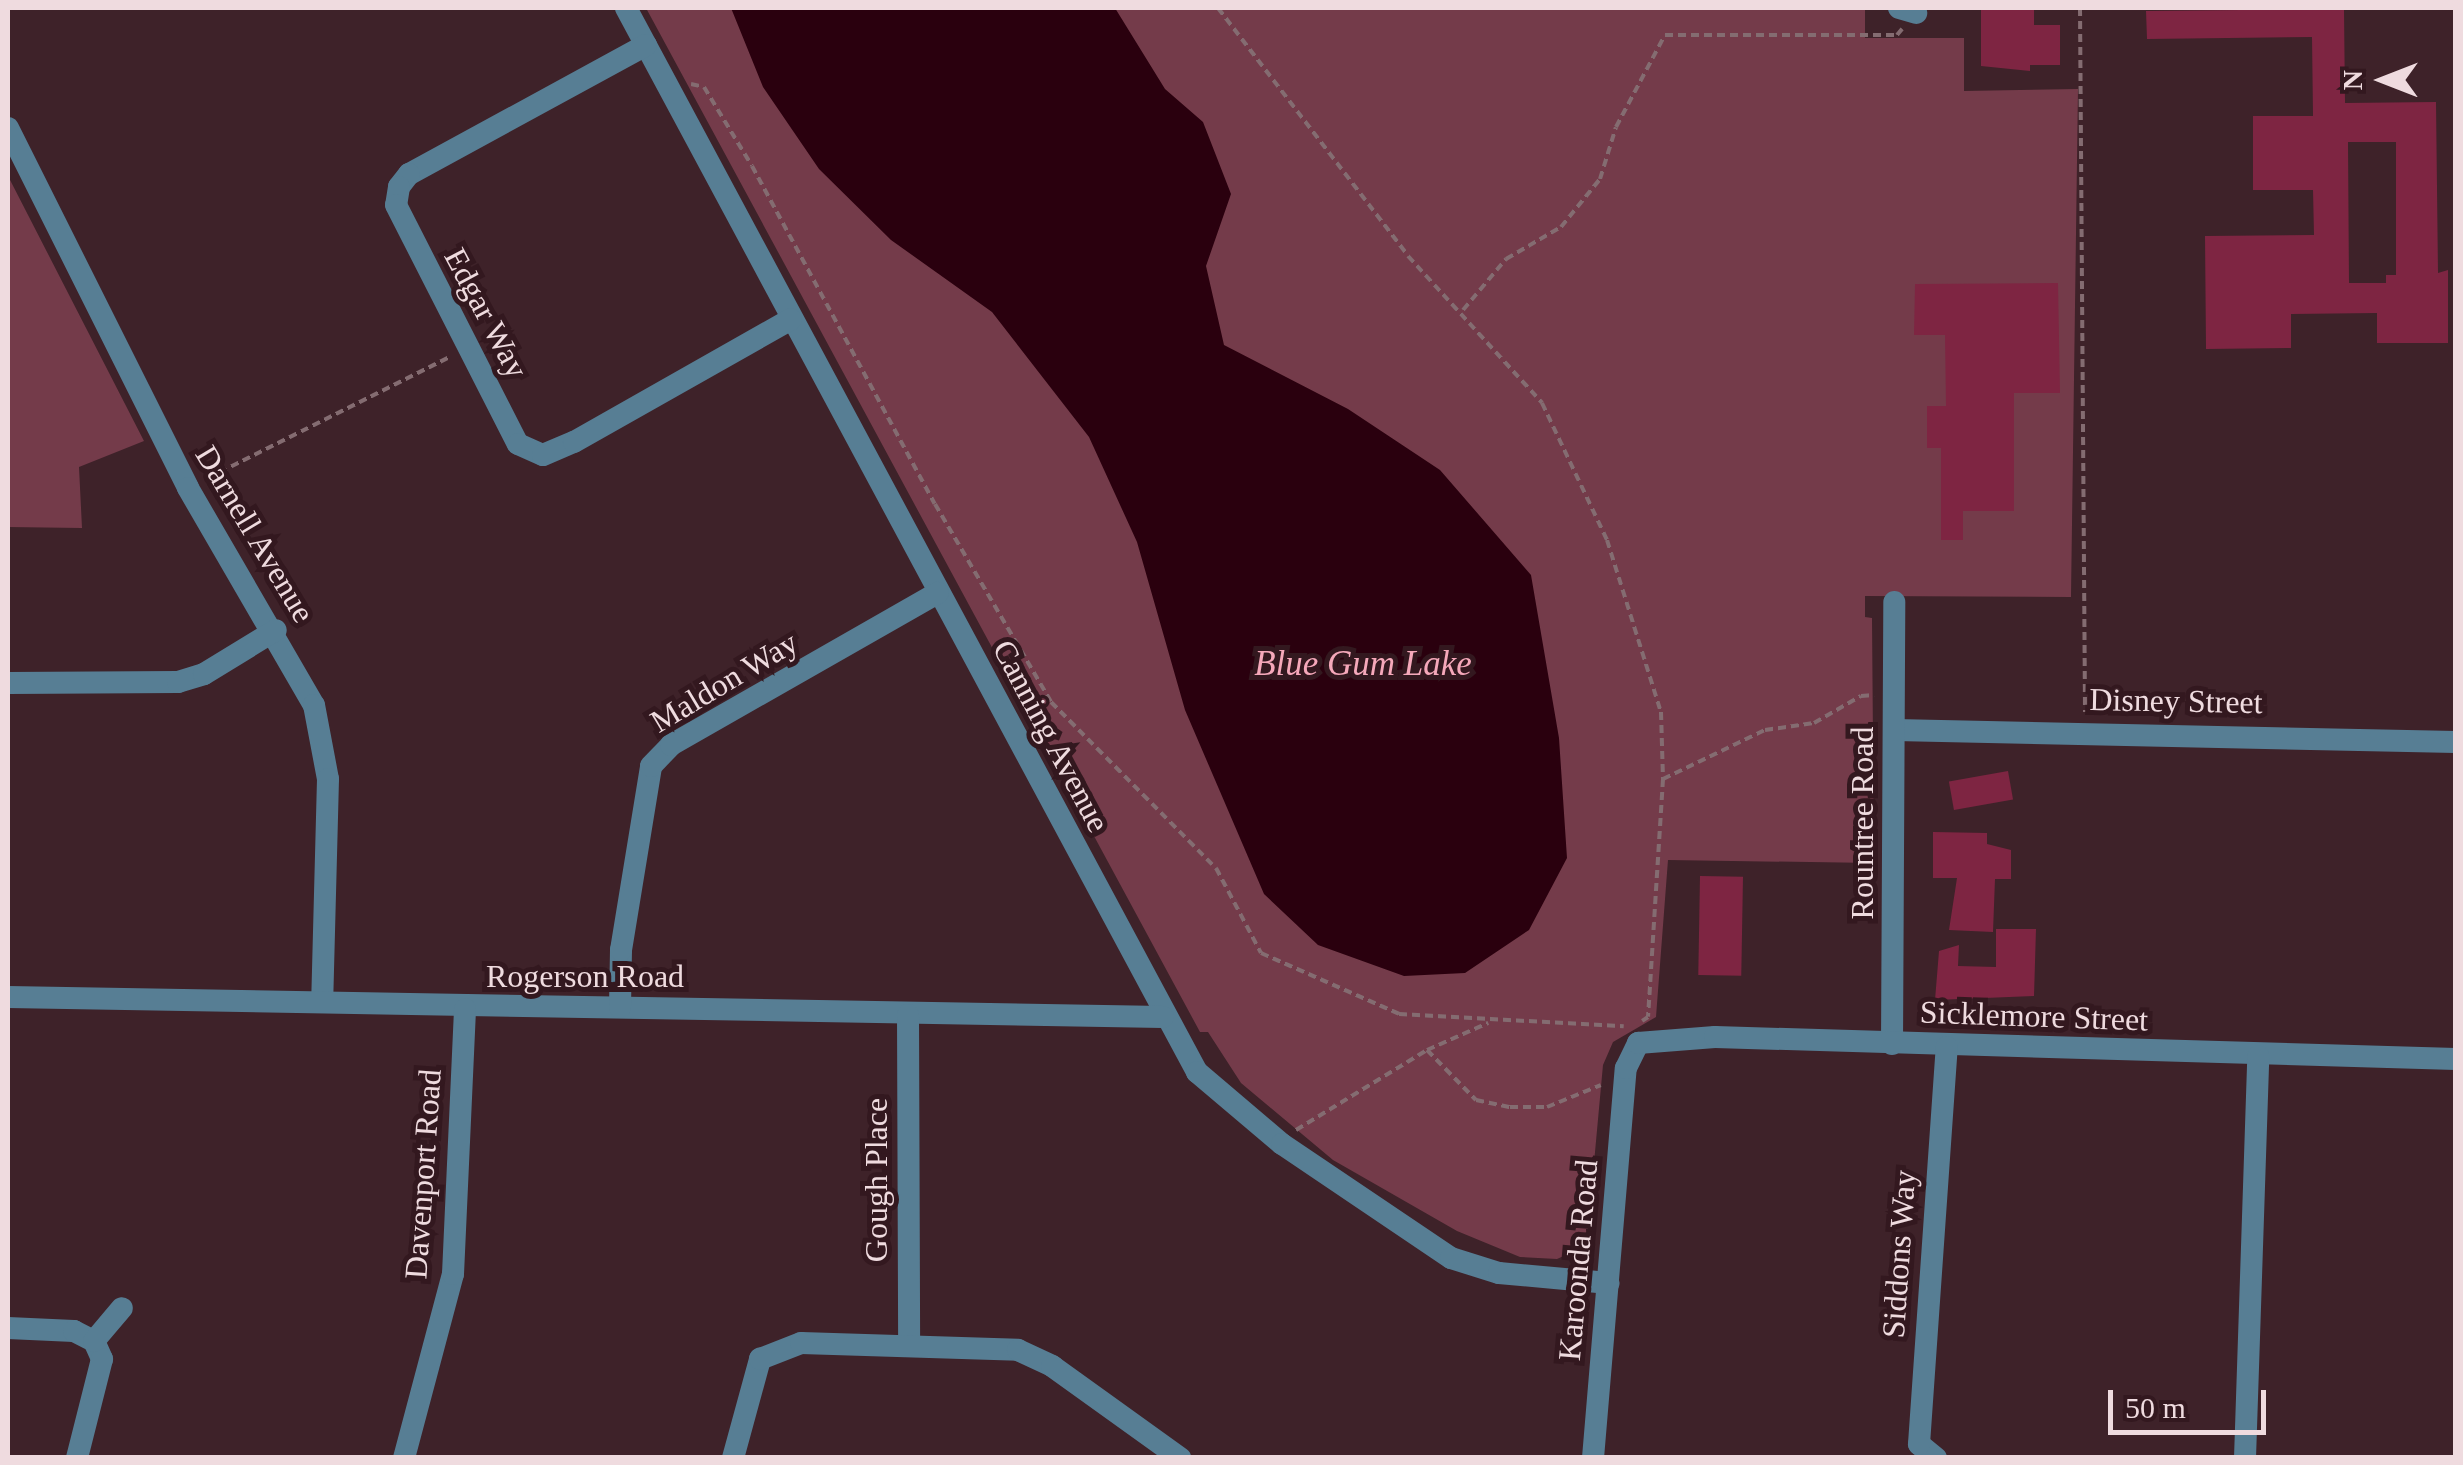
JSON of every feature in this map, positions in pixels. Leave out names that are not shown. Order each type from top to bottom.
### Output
[{"type":"street","name":"Canning Avenue","points":[[626,8],[1163,1017],[1219,1096],[1411,1235],[1472,1267],[1609,1283]]},
{"type":"street","name":"Edgar Way","points":[[646,46],[409,174],[398,187],[396,205],[518,444],[543,455],[791,319]]},
{"type":"street","name":"Darnell Avenue","points":[[8,128],[188,488],[276,630],[314,705],[323,740],[322,1002]]},
{"type":"street","name":"Maldon Way","points":[[620,1006],[622,950],[651,766],[672,746],[938,593]]},
{"type":"street","name":"Rountree Road","points":[[1892,1044],[1894,602]]},
{"type":"street","points":[[8,684],[178,682],[204,674],[276,630]]},
{"type":"street","name":"Disney Street","points":[[1895,730],[2454,736]]},
{"type":"street","name":"Rogerson Road","points":[[8,997],[465,1008],[620,1006],[908,1015],[1163,1017]]},
{"type":"street","name":"Davenport Road","points":[[404,1458],[453,1274],[465,1008]]},
{"type":"street","name":"Gough Place","points":[[908,1015],[909,1345]]},
{"type":"street","name":"Sicklemore Street","points":[[1618,1074],[1638,1043],[1660,1037],[2456,1059]]},
{"type":"street","name":"Siddons Way","points":[[1936,1458],[1918,1444],[1946,1047]]},
{"type":"street","points":[[2246,1458],[2258,1056]]},
{"type":"street","name":"Karoonda Road","points":[[1593,1458],[1609,1283],[1618,1074]]},
{"type":"street","points":[[94,1341],[122,1308]]},
{"type":"street","points":[[8,1328],[74,1331],[94,1341],[102,1359],[77,1458]]},
{"type":"street","points":[[733,1458],[760,1359],[773,1348],[909,1345],[1018,1350],[1052,1366],[1180,1458]]},
{"type":"path","points":[[668,88],[681,82],[704,87],[1051,702],[1216,868],[1260,953],[1399,1014],[1490,1022],[1631,1026],[1648,1017],[1663,780],[1662,712],[1607,540],[1542,402],[1464,321],[1463,310],[1408,256],[1218,8]]},
{"type":"path","points":[[2080,8],[2085,732]]},
{"type":"path","points":[[1463,310],[1506,260],[1562,227],[1600,179],[1616,127],[1665,35],[1897,35],[1908,10]]},
{"type":"path","points":[[188,488],[468,348]]},
{"type":"path","points":[[1663,780],[1764,730],[1814,722],[1860,696],[1895,694]]},
{"type":"path","points":[[1282,1144],[1427,1050],[1490,1022]]},
{"type":"path","points":[[1427,1050],[1476,1100],[1510,1107],[1547,1107],[1618,1074]]},
{"type":"shaded area","points":[[646,8],[1865,8],[1865,38],[1964,38],[1964,91],[2078,89],[2071,597],[1865,596],[1865,617],[1872,618],[1874,863],[1668,860],[1656,1017],[1613,1042],[1603,1065],[1587,1239],[1577,1250],[1557,1259],[1520,1257],[1457,1231],[1333,1160],[1241,1083],[1208,1032],[1200,1032]]},
{"type":"shaded area","points":[[8,176],[144,441],[79,467],[82,528],[8,527]]},
{"type":"water","name":"Blue Gum Lake","points":[[731,8],[1115,8],[1165,89],[1203,122],[1231,194],[1206,266],[1224,345],[1348,409],[1440,470],[1531,575],[1559,738],[1567,858],[1529,930],[1465,973],[1404,976],[1318,945],[1264,894],[1185,710],[1137,542],[1089,437],[992,312],[891,240],[819,169],[763,87]]},
{"type":"building","points":[[1981,8],[2034,8],[2034,25],[2060,25],[2060,65],[2030,65],[2030,71],[1981,66]]},
{"type":"building","points":[[2344,9],[2345,103],[2436,102],[2438,273],[2448,270],[2448,343],[2377,343],[2377,313],[2291,314],[2291,348],[2206,349],[2205,236],[2314,235],[2313,190],[2253,190],[2253,116],[2313,116],[2312,37],[2147,39],[2146,11]],"holes":[[[2348,142],[2396,142],[2396,275],[2386,275],[2386,283],[2349,283]]]},
{"type":"building","points":[[2058,283],[2060,393],[2014,393],[2014,511],[1963,511],[1963,540],[1941,540],[1941,448],[1927,448],[1927,406],[1946,406],[1945,335],[1914,335],[1915,284]]},
{"type":"building","points":[[2008,771],[2013,800],[1954,810],[1949,781]]},
{"type":"building","points":[[1933,832],[1987,833],[1987,844],[2011,850],[2011,879],[1995,879],[1993,932],[1949,930],[1957,878],[1933,878]]},
{"type":"building","points":[[1700,876],[1743,877],[1741,976],[1698,975]]},
{"type":"building","points":[[1996,929],[2036,929],[2034,996],[1935,1000],[1939,951],[1959,945],[1958,966],[1996,967]]}]
